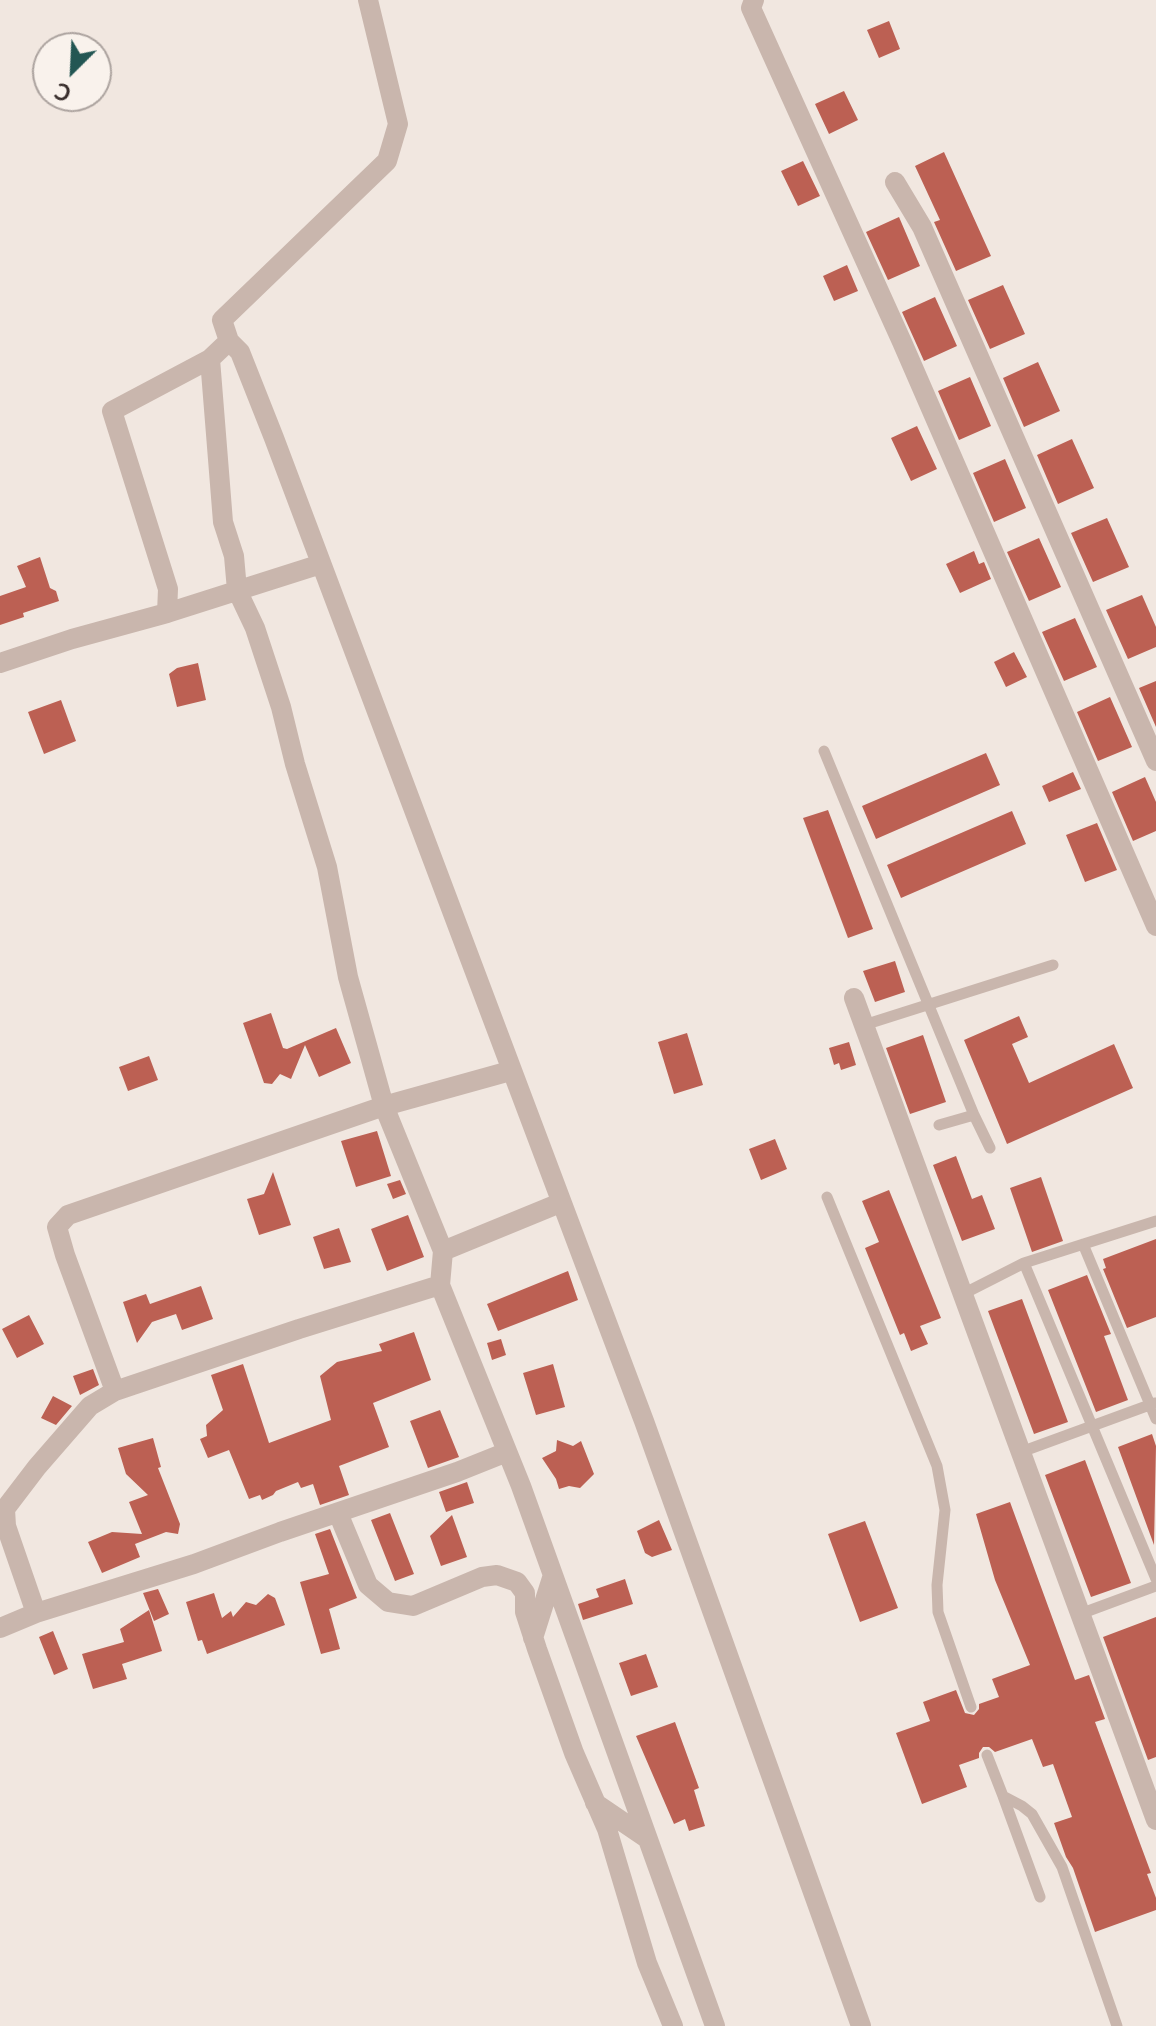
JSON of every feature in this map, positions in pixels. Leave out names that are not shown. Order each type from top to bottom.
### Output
[{"type":"street","points":[[368,0],[398,124],[387,161],[222,320],[229,341],[240,352],[644,1421],[861,2026]]},
{"type":"street","points":[[754,0],[751,8],[756,20],[902,342],[1156,926]]},
{"type":"street","points":[[895,182],[922,227],[1156,761]]},
{"type":"street","points":[[167,613],[168,589],[112,411],[210,359],[229,341]]},
{"type":"street","points":[[210,359],[223,522],[234,556],[237,590],[255,628],[277,693],[327,867],[348,977],[384,1106],[443,1251],[440,1285],[507,1452],[715,2026]]},
{"type":"street","points":[[0,663],[321,564]]},
{"type":"street","points":[[854,998],[1080,1614],[1148,1776],[1156,1820]]},
{"type":"street","points":[[115,1391],[57,1227],[68,1215],[384,1106],[510,1071]]},
{"type":"street","points":[[443,1251],[560,1203]]},
{"type":"street","points":[[36,1613],[6,1526],[5,1509],[90,1406],[115,1391],[440,1285]]},
{"type":"street","points":[[0,1628],[36,1613],[194,1564],[507,1452]]},
{"type":"street","points":[[338,1513],[368,1585],[388,1602],[413,1606],[482,1577],[497,1575],[517,1582],[525,1593],[525,1612],[533,1638],[574,1753],[607,1829],[647,1963],[673,2026]]},
{"type":"street","points":[[533,1638],[552,1578]]},
{"type":"street","points":[[595,1803],[645,1837]]},
{"type":"lane","points":[[824,751],[990,1148]]},
{"type":"lane","points":[[864,1025],[1053,965]]},
{"type":"lane","points":[[939,1125],[974,1115]]},
{"type":"lane","points":[[827,1197],[937,1466],[944,1491],[945,1510],[937,1585],[938,1612],[971,1707]]},
{"type":"lane","points":[[963,1294],[1024,1263],[1156,1221]]},
{"type":"lane","points":[[1083,1244],[1153,1404],[1156,1419]]},
{"type":"lane","points":[[1024,1263],[1156,1579]]},
{"type":"lane","points":[[1021,1452],[1153,1404]]},
{"type":"lane","points":[[1080,1614],[1156,1586]]},
{"type":"lane","points":[[987,1755],[1040,1897]]},
{"type":"lane","points":[[1003,1796],[1032,1814],[1062,1867],[1117,2026]]},
{"type":"building","points":[[889,21],[900,49],[879,58],[867,30]]},
{"type":"building","points":[[844,91],[858,120],[829,134],[815,104]]},
{"type":"building","points":[[944,152],[991,256],[956,271],[934,222],[940,220],[915,166]]},
{"type":"building","points":[[803,161],[820,196],[798,206],[781,171]]},
{"type":"building","points":[[899,217],[920,266],[888,280],[866,232]]},
{"type":"building","points":[[847,265],[858,291],[834,301],[823,276]]},
{"type":"building","points":[[1003,285],[1025,334],[990,349],[968,300]]},
{"type":"building","points":[[935,297],[957,346],[924,361],[902,312]]},
{"type":"building","points":[[1038,362],[1060,411],[1024,427],[1003,378]]},
{"type":"building","points":[[970,377],[991,426],[959,440],[938,391]]},
{"type":"building","points":[[917,426],[937,469],[911,481],[891,438]]},
{"type":"building","points":[[1072,439],[1094,488],[1058,504],[1037,455]]},
{"type":"building","points":[[1005,459],[1026,508],[994,522],[973,473]]},
{"type":"building","points":[[1107,518],[1129,567],[1093,582],[1071,533]]},
{"type":"building","points":[[1039,538],[1061,587],[1029,601],[1007,552]]},
{"type":"building","points":[[974,551],[979,564],[984,562],[991,579],[960,593],[946,564]]},
{"type":"building","points":[[40,557],[50,588],[56,591],[59,601],[23,613],[24,617],[0,625],[0,596],[26,587],[17,566]]},
{"type":"building","points":[[1142,595],[1156,627],[1156,647],[1128,659],[1106,610]]},
{"type":"building","points":[[1075,618],[1097,667],[1064,681],[1042,632]]},
{"type":"building","points":[[1014,652],[1027,677],[1006,687],[994,662]]},
{"type":"building","points":[[198,663],[206,700],[177,707],[169,674],[177,668]]},
{"type":"building","points":[[1156,681],[1156,727],[1139,688]]},
{"type":"building","points":[[1110,697],[1132,747],[1098,761],[1077,712]]},
{"type":"building","points":[[61,700],[76,741],[44,754],[28,712]]},
{"type":"building","points":[[986,753],[1000,785],[876,839],[862,806]]},
{"type":"building","points":[[1073,772],[1081,789],[1049,802],[1042,786]]},
{"type":"building","points":[[1145,777],[1156,802],[1156,831],[1133,841],[1112,792]]},
{"type":"building","points":[[828,810],[873,929],[848,938],[803,818]]},
{"type":"building","points":[[1012,811],[1026,844],[901,898],[887,865]]},
{"type":"building","points":[[1097,823],[1117,870],[1085,882],[1066,835]]},
{"type":"building","points":[[895,961],[905,992],[875,1002],[863,971]]},
{"type":"building","points":[[271,1013],[283,1048],[336,1028],[351,1063],[319,1077],[305,1045],[291,1079],[280,1074],[272,1084],[264,1083],[243,1023]]},
{"type":"building","points":[[1019,1016],[1028,1037],[1012,1044],[1029,1083],[1114,1044],[1133,1088],[1007,1144],[964,1040]]},
{"type":"building","points":[[687,1033],[703,1085],[674,1094],[658,1042]]},
{"type":"building","points":[[923,1035],[946,1102],[910,1114],[886,1048]]},
{"type":"building","points":[[849,1042],[856,1065],[841,1070],[839,1063],[834,1065],[829,1048]]},
{"type":"building","points":[[149,1056],[158,1080],[128,1091],[119,1067]]},
{"type":"building","points":[[377,1131],[391,1176],[356,1187],[341,1141]]},
{"type":"building","points":[[775,1139],[787,1169],[761,1180],[749,1149]]},
{"type":"building","points":[[956,1156],[972,1199],[982,1195],[995,1229],[962,1241],[933,1165]]},
{"type":"building","points":[[273,1172],[291,1225],[259,1235],[247,1199],[264,1194]]},
{"type":"building","points":[[1041,1177],[1063,1241],[1032,1252],[1010,1188]]},
{"type":"building","points":[[400,1180],[406,1194],[393,1199],[387,1184]]},
{"type":"building","points":[[889,1190],[941,1318],[920,1326],[928,1344],[911,1351],[904,1333],[900,1335],[865,1248],[879,1242],[862,1201]]},
{"type":"building","points":[[408,1215],[424,1257],[387,1271],[371,1229]]},
{"type":"building","points":[[339,1228],[351,1262],[324,1269],[313,1237]]},
{"type":"building","points":[[1156,1239],[1156,1317],[1127,1328],[1103,1269],[1106,1268],[1103,1259]]},
{"type":"building","points":[[568,1271],[578,1300],[498,1331],[487,1304]]},
{"type":"building","points":[[1087,1275],[1111,1334],[1104,1336],[1128,1400],[1096,1412],[1048,1290]]},
{"type":"building","points":[[201,1286],[213,1319],[182,1330],[176,1314],[152,1322],[137,1343],[123,1302],[146,1294],[150,1304]]},
{"type":"building","points":[[1022,1299],[1068,1422],[1034,1434],[988,1311]]},
{"type":"building","points":[[29,1315],[44,1344],[17,1358],[2,1329]]},
{"type":"building","points":[[414,1332],[431,1380],[373,1403],[389,1447],[339,1466],[349,1495],[320,1505],[313,1484],[301,1488],[298,1482],[262,1500],[260,1495],[249,1499],[229,1450],[208,1458],[200,1439],[207,1436],[206,1425],[223,1410],[211,1375],[243,1364],[269,1443],[331,1420],[320,1376],[337,1362],[382,1351],[379,1344]]},
{"type":"building","points":[[501,1339],[506,1355],[492,1360],[487,1343]]},
{"type":"building","points":[[553,1364],[565,1407],[536,1415],[523,1373]]},
{"type":"building","points":[[93,1369],[99,1385],[80,1395],[73,1376]]},
{"type":"building","points":[[53,1396],[72,1406],[56,1425],[41,1418]]},
{"type":"building","points":[[440,1410],[459,1457],[428,1468],[410,1421]]},
{"type":"building","points":[[1152,1434],[1156,1446],[1154,1545],[1118,1447]]},
{"type":"building","points":[[153,1438],[161,1467],[158,1468],[180,1524],[178,1534],[166,1532],[135,1544],[140,1557],[102,1573],[88,1542],[112,1532],[142,1534],[129,1502],[148,1495],[126,1474],[118,1448]]},
{"type":"building","points":[[557,1440],[573,1446],[581,1441],[594,1474],[580,1488],[569,1486],[559,1489],[542,1458],[556,1451]]},
{"type":"building","points":[[1085,1460],[1131,1583],[1091,1597],[1045,1475]]},
{"type":"building","points":[[467,1482],[474,1503],[446,1512],[439,1492]]},
{"type":"building","points":[[1010,1502],[1075,1680],[1089,1675],[1105,1719],[1095,1722],[1151,1873],[1147,1874],[1156,1898],[1156,1910],[1095,1932],[1054,1823],[1072,1817],[1053,1764],[1043,1767],[1032,1739],[995,1752],[983,1747],[979,1758],[959,1765],[967,1787],[922,1804],[896,1733],[930,1721],[923,1702],[956,1690],[965,1713],[974,1715],[979,1704],[999,1697],[992,1679],[1030,1665],[995,1580],[976,1514]]},
{"type":"building","points":[[390,1513],[414,1574],[395,1581],[371,1520]]},
{"type":"building","points":[[452,1515],[467,1557],[441,1566],[430,1536]]},
{"type":"building","points":[[659,1520],[672,1550],[652,1557],[645,1553],[637,1531]]},
{"type":"building","points":[[865,1521],[898,1608],[860,1622],[828,1534]]},
{"type":"building","points":[[330,1529],[357,1598],[329,1609],[340,1649],[321,1654],[300,1582],[329,1574],[315,1534]]},
{"type":"building","points":[[625,1579],[633,1604],[583,1620],[578,1604],[599,1597],[596,1589]]},
{"type":"building","points":[[158,1589],[169,1614],[154,1621],[143,1593]]},
{"type":"building","points":[[214,1593],[222,1618],[231,1611],[233,1617],[246,1602],[256,1605],[268,1594],[275,1598],[285,1625],[207,1654],[202,1640],[198,1641],[186,1602]]},
{"type":"building","points":[[149,1610],[162,1651],[122,1664],[127,1679],[93,1689],[82,1654],[124,1642],[120,1629]]},
{"type":"building","points":[[1156,1617],[1156,1757],[1148,1760],[1103,1637]]},
{"type":"building","points":[[53,1631],[68,1669],[54,1675],[39,1637]]},
{"type":"building","points":[[646,1654],[658,1687],[631,1696],[619,1663]]},
{"type":"building","points":[[675,1722],[699,1788],[694,1790],[705,1826],[689,1831],[685,1819],[674,1824],[636,1736]]}]
